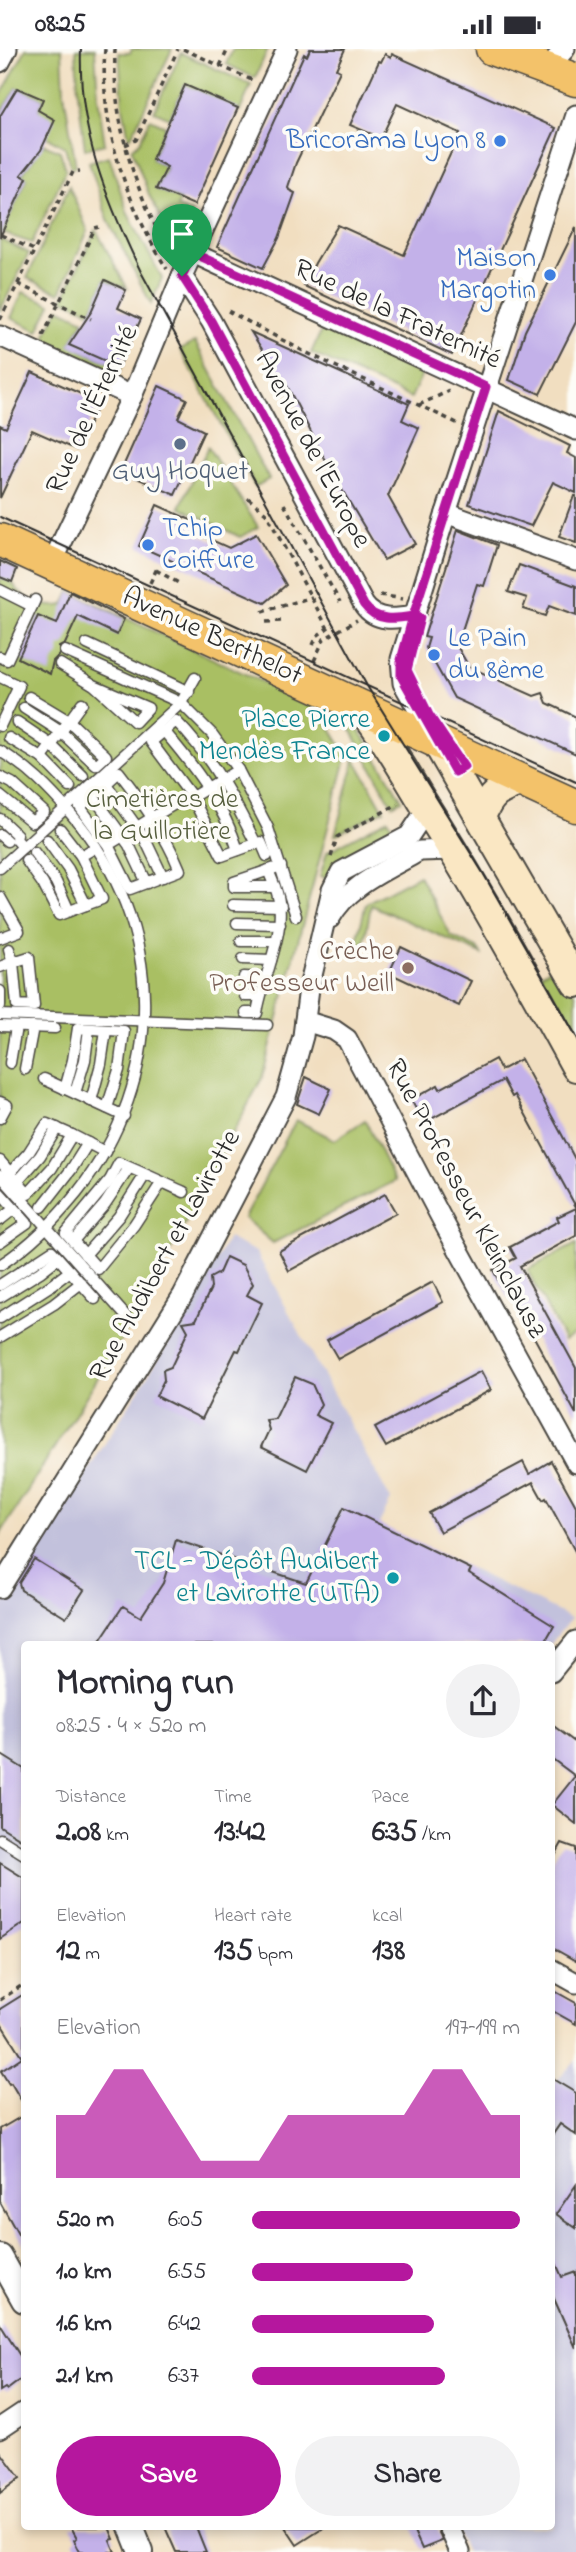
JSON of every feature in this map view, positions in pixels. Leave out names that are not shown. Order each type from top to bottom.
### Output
[{"type":"main road","points":[[492,49],[554,58],[576,80]]},
{"type":"main road","name":"Avenue Berthelot","points":[[0,540],[576,806]]},
{"type":"main road","points":[[362,708],[380,731],[453,850],[576,1067]]},
{"type":"main road","points":[[437,743],[576,983]]},
{"type":"main road","points":[[481,817],[496,792],[522,781]]},
{"type":"street","points":[[0,62],[7,49]]},
{"type":"street","name":"Rue de l'Éternité","points":[[52,563],[132,396],[184,262],[287,49]]},
{"type":"street","points":[[437,743],[401,676],[410,608],[446,513],[576,115]]},
{"type":"street","name":"Rue de la Fraternité","points":[[184,262],[486,387],[576,430]]},
{"type":"street","name":"Avenue de l'Europe","points":[[184,262],[211,321],[369,612]]},
{"type":"street","points":[[0,336],[132,396]]},
{"type":"street","points":[[446,513],[576,561]]},
{"type":"street","points":[[369,612],[390,618],[410,608]]},
{"type":"street","name":"Rue Audibert et Lavirotte","points":[[0,1588],[183,1295],[286,1097],[295,1071],[309,988],[332,890],[341,872],[409,836],[422,801]]},
{"type":"street","name":"Rue Audibert et Lavirotte","points":[[324,928],[339,902],[357,887],[420,851],[453,850]]},
{"type":"street","name":"Rue Professeur Kleinclausz","points":[[305,1021],[334,1030],[347,1039],[446,1227],[576,1463]]},
{"type":"street","points":[[555,1667],[576,1641]]},
{"type":"street","points":[[555,1971],[576,1983]]},
{"type":"street","points":[[0,2257],[21,2295]]},
{"type":"street","points":[[0,2428],[21,2414]]},
{"type":"street","points":[[450,2530],[460,2552]]},
{"type":"lane","points":[[0,590],[33,603],[7,660],[0,657]]},
{"type":"lane","points":[[81,657],[91,633]]},
{"type":"lane","points":[[86,644],[189,692]]},
{"type":"lane","points":[[65,651],[181,703],[212,734],[239,771],[268,828],[296,916]]},
{"type":"lane","points":[[60,664],[94,685],[135,722],[148,708],[94,685]]},
{"type":"lane","points":[[0,677],[19,686],[0,726]]},
{"type":"lane","points":[[0,868],[181,703],[195,678]]},
{"type":"lane","points":[[24,708],[61,732],[96,765],[106,756],[69,721],[29,697]]},
{"type":"lane","points":[[42,758],[82,703]]},
{"type":"lane","points":[[256,844],[222,780],[199,746],[176,721],[151,742],[192,797],[222,856],[238,850],[256,844],[261,842],[267,856]]},
{"type":"lane","points":[[17,722],[51,745],[83,776]]},
{"type":"lane","points":[[164,731],[207,789],[228,825],[238,850]]},
{"type":"lane","points":[[9,738],[42,758],[70,787]]},
{"type":"lane","points":[[0,751],[34,774],[65,807],[96,846],[115,880],[135,933],[143,979],[145,1021],[137,1074],[124,1116],[106,1152],[48,1229],[0,1265]]},
{"type":"lane","points":[[192,797],[239,771]]},
{"type":"lane","points":[[118,772],[153,817],[180,870],[130,889],[108,845],[80,807],[106,784],[118,772]]},
{"type":"lane","points":[[0,777],[12,783],[44,811],[32,822],[0,796]]},
{"type":"lane","points":[[106,784],[137,827],[163,877]]},
{"type":"lane","points":[[93,796],[122,836],[147,883]]},
{"type":"lane","points":[[108,845],[173,805]]},
{"type":"lane","points":[[0,819],[17,835],[16,839],[23,846]]},
{"type":"lane","points":[[26,860],[43,884],[59,915],[102,899],[81,856],[60,829]]},
{"type":"lane","points":[[47,840],[68,869],[86,905]]},
{"type":"lane","points":[[81,856],[96,846]]},
{"type":"lane","points":[[34,852],[55,882],[69,911]]},
{"type":"lane","points":[[275,887],[234,887],[234,882],[281,866]]},
{"type":"lane","points":[[246,1013],[257,1013],[280,924],[281,906],[268,870]]},
{"type":"lane","points":[[0,897],[19,931],[1,936]]},
{"type":"lane","points":[[233,905],[281,906]]},
{"type":"lane","points":[[237,923],[280,924]]},
{"type":"lane","points":[[241,941],[275,941]]},
{"type":"lane","points":[[0,967],[13,962],[29,957],[34,1006],[17,1005],[13,962],[9,949]]},
{"type":"lane","points":[[243,959],[271,960]]},
{"type":"lane","points":[[244,977],[266,978]]},
{"type":"lane","points":[[0,991],[1,1006]]},
{"type":"lane","points":[[245,996],[260,996]]},
{"type":"lane","points":[[0,1015],[267,1025]]},
{"type":"lane","points":[[0,1026],[55,1028]]},
{"type":"lane","points":[[10,1063],[16,1027]]},
{"type":"lane","points":[[24,1069],[33,1027]]},
{"type":"lane","points":[[70,1091],[85,1060],[89,1029],[124,1031],[119,1070],[107,1108]]},
{"type":"lane","points":[[91,1101],[101,1064],[106,1030]]},
{"type":"lane","points":[[44,1079],[124,1116]]},
{"type":"lane","points":[[0,1102],[7,1105],[0,1118]]},
{"type":"lane","points":[[5,1174],[29,1152],[47,1123],[106,1152]]},
{"type":"lane","points":[[18,1181],[40,1156],[57,1128]]},
{"type":"lane","points":[[5,1174],[18,1181],[28,1194],[52,1168],[72,1135]]},
{"type":"lane","points":[[42,1207],[65,1179],[88,1143]]},
{"type":"lane","points":[[0,1161],[5,1174],[48,1229],[125,1315]]},
{"type":"lane","points":[[162,1182],[134,1225],[98,1269],[73,1241],[105,1204],[129,1168],[162,1182],[184,1192]]},
{"type":"lane","points":[[85,1255],[119,1216],[145,1175]]},
{"type":"lane","points":[[0,1242],[27,1223],[1,1195]]},
{"type":"lane","points":[[0,1220],[14,1209]]},
{"type":"lane","points":[[0,1286],[52,1251],[95,1299]]},
{"type":"lane","points":[[0,1297],[58,1258]]},
{"type":"lane","points":[[0,1318],[70,1271]]},
{"type":"lane","points":[[0,1337],[54,1304],[81,1283]]},
{"type":"lane","points":[[0,1839],[21,1852]]},
{"type":"path","points":[[104,49],[110,123],[125,181],[142,223],[167,269],[184,262]]},
{"type":"path","points":[[125,145],[136,140],[180,49],[269,88]]},
{"type":"path","points":[[220,66],[228,49]]},
{"type":"path","points":[[116,50],[118,102],[125,145],[143,199],[172,256],[184,262]]},
{"type":"path","points":[[0,320],[73,172],[80,171]]},
{"type":"path","points":[[35,352],[95,227],[99,227]]},
{"type":"path","points":[[1,235],[35,250]]},
{"type":"path","points":[[18,284],[91,319]]},
{"type":"path","points":[[228,310],[304,352],[460,424]]},
{"type":"path","points":[[419,405],[451,390]]},
{"type":"path","points":[[248,498],[266,513],[328,626],[317,636],[313,645]]},
{"type":"path","points":[[284,504],[331,588]]},
{"type":"path","points":[[156,570],[182,585]]},
{"type":"path","points":[[380,595],[410,608]]},
{"type":"path","points":[[262,612],[312,597]]},
{"type":"path","points":[[306,681],[324,639],[369,612]]},
{"type":"path","points":[[266,622],[282,621]]},
{"type":"path","points":[[328,867],[337,837],[422,801]]},
{"type":"path","points":[[0,2000],[21,1986]]},
{"type":"shaded area","points":[[228,1238],[256,1252],[391,1500],[379,1524],[571,1618],[553,1641],[21,1641],[21,1912],[0,1926],[0,1610],[196,1299]]},
{"type":"shaded area","points":[[576,2060],[576,2552],[466,2552],[456,2530],[555,2530],[555,2083]]},
{"type":"green space","points":[[26,49],[62,49],[64,92],[76,167],[71,167],[65,147],[47,137],[38,110],[43,99],[17,88],[2,112],[0,111],[0,97]]},
{"type":"green space","points":[[76,49],[95,49],[105,144],[85,149],[78,93]]},
{"type":"green space","points":[[132,49],[172,49],[129,138],[123,107],[119,53],[130,53]]},
{"type":"green space","points":[[233,49],[268,49],[255,78],[226,64]]},
{"type":"green space","points":[[181,53],[251,85],[240,111],[185,85],[170,118],[154,111]]},
{"type":"green space","points":[[150,119],[166,126],[152,159],[167,167],[156,189],[180,199],[177,207],[192,213],[176,247],[150,197],[132,149],[140,142]]},
{"type":"green space","points":[[44,144],[60,151],[66,170],[32,243],[2,233],[27,178],[22,176]]},
{"type":"green space","points":[[109,156],[128,214],[162,278],[151,304],[108,220],[89,162]]},
{"type":"green space","points":[[69,186],[88,231],[60,293],[27,278]]},
{"type":"green space","points":[[96,230],[127,288],[105,280],[91,312],[63,299]]},
{"type":"green space","points":[[0,239],[29,253],[0,311]]},
{"type":"green space","points":[[23,292],[51,304],[38,331],[11,318]]},
{"type":"green space","points":[[59,308],[84,320],[70,345],[119,367],[123,364],[118,376],[45,343],[47,332]]},
{"type":"green space","points":[[322,329],[422,374],[411,398],[311,353]]},
{"type":"green space","points":[[195,342],[269,479],[255,487],[180,350]]},
{"type":"green space","points":[[208,447],[258,527],[240,537],[180,507]]},
{"type":"green space","name":"Cimetières de la Guillotière","points":[[0,562],[17,569],[12,582],[22,594],[34,602],[49,606],[64,605],[70,592],[318,708],[347,755],[262,1078],[139,1311],[0,1535]]},
{"type":"green space","points":[[352,719],[402,800],[392,805],[347,722]]},
{"type":"green space","points":[[355,759],[384,810],[335,835]]},
{"type":"green space","points":[[388,819],[396,833],[330,871],[326,878],[320,876],[327,852]]},
{"type":"green space","points":[[419,875],[451,936],[477,948],[481,954],[371,905],[364,944],[357,941],[366,903]]},
{"type":"green space","points":[[559,964],[576,995],[576,1056],[533,978]]},
{"type":"green space","points":[[296,1120],[335,1140],[365,1120],[395,1181],[273,1243],[244,1218]]},
{"type":"green space","points":[[576,1244],[576,1333],[564,1340],[527,1270]]},
{"type":"building","points":[[310,49],[345,49],[336,69],[340,71],[296,163],[288,187],[295,193],[279,238],[263,268],[217,247],[304,54],[307,56]]},
{"type":"building","points":[[385,54],[391,57],[392,54],[556,128],[452,355],[304,286],[338,225],[404,255],[460,133],[397,104],[381,138],[350,125],[379,61],[381,62]]},
{"type":"building","points":[[185,85],[238,108],[194,205],[156,189],[167,167],[152,159]]},
{"type":"building","points":[[17,88],[43,99],[38,110],[55,120],[41,150],[21,175],[27,178],[0,237],[0,116]]},
{"type":"building","points":[[576,227],[576,322],[540,394],[509,380],[525,331]]},
{"type":"building","points":[[105,280],[126,290],[118,308],[141,319],[119,367],[69,345],[91,312]]},
{"type":"building","points":[[251,332],[409,404],[402,420],[419,428],[388,496],[415,544],[384,560],[332,473],[283,378],[281,379]]},
{"type":"building","points":[[32,372],[99,402],[77,450],[32,430],[0,498],[0,425],[6,428]]},
{"type":"building","points":[[159,386],[187,399],[178,418],[204,431],[175,495],[121,471]]},
{"type":"building","points":[[499,411],[570,446],[567,453],[576,458],[576,493],[553,482],[531,526],[469,504]]},
{"type":"building","points":[[576,496],[576,543],[559,537]]},
{"type":"building","points":[[157,505],[202,525],[198,534],[229,548],[256,534],[286,585],[265,603],[139,546]]},
{"type":"building","points":[[458,530],[497,545],[484,586],[477,584],[457,646],[469,667],[485,674],[494,671],[498,680],[534,696],[543,693],[547,703],[576,717],[576,754],[454,698],[426,648],[429,638],[424,637]]},
{"type":"building","points":[[0,561],[17,569],[12,582],[0,577]]},
{"type":"building","points":[[519,565],[576,586],[576,616],[549,606],[545,616],[523,609],[527,598],[508,592]]},
{"type":"building","points":[[70,592],[124,619],[117,635],[78,616],[65,644],[59,647],[59,655],[53,661],[50,674],[18,658],[38,616],[57,624]]},
{"type":"building","points":[[401,947],[471,981],[459,1006],[389,973]]},
{"type":"building","points":[[495,1059],[501,1070],[521,1059],[576,1161],[576,1207],[515,1095],[512,1097],[503,1080],[424,1123],[411,1100],[438,1085],[440,1089]]},
{"type":"building","points":[[306,1077],[331,1089],[319,1114],[297,1104]]},
{"type":"building","points":[[385,1194],[396,1213],[289,1271],[279,1251]]},
{"type":"building","points":[[576,1208],[576,1236],[520,1266],[576,1368],[576,1414],[511,1295],[507,1297],[493,1270],[516,1258],[510,1247],[559,1221],[557,1217]]},
{"type":"building","points":[[226,1257],[243,1265],[253,1284],[247,1295],[262,1303],[202,1419],[156,1396],[164,1380],[163,1370],[171,1367],[188,1331],[183,1322],[196,1320],[211,1288],[210,1278],[219,1273]]},
{"type":"building","points":[[433,1282],[443,1302],[338,1359],[327,1340]]},
{"type":"building","points":[[481,1371],[491,1390],[386,1447],[375,1428]]},
{"type":"building","points":[[295,1377],[312,1384],[321,1404],[315,1415],[331,1423],[307,1470],[261,1447],[269,1430],[266,1420],[275,1419]]},
{"type":"building","points":[[551,1461],[576,1506],[576,1553],[546,1498],[543,1500],[533,1482],[440,1532],[429,1513],[523,1462],[529,1474]]},
{"type":"building","name":"TCL - Dépôt Audibert et Lavirotte (UTA)","points":[[344,1507],[471,1569],[469,1573],[554,1626],[545,1641],[100,1641],[123,1606],[141,1617],[163,1583],[176,1540],[306,1583]]},
{"type":"building","points":[[34,1559],[84,1590],[66,1618],[21,1590],[19,1583]]},
{"type":"building","points":[[555,1727],[576,1743],[576,1824],[555,1807],[555,1801],[575,1776],[555,1761]]},
{"type":"building","points":[[0,1754],[21,1767],[21,1839],[0,1826]]},
{"type":"building","points":[[562,1843],[576,1848],[576,1961],[555,1949],[555,1856]]},
{"type":"building","points":[[0,1863],[21,1876],[21,1925],[0,1939]]},
{"type":"building","points":[[555,1991],[576,2003],[576,2024],[555,2012]]},
{"type":"building","points":[[21,1996],[21,2055],[0,2022],[0,2009]]},
{"type":"building","points":[[21,2058],[21,2100],[11,2083],[9,2084],[1,2071]]},
{"type":"building","points":[[555,2080],[576,2093],[576,2135],[560,2124],[555,2131]]},
{"type":"building","points":[[21,2117],[21,2240],[0,2202],[0,2129]]},
{"type":"building","points":[[576,2185],[576,2228],[556,2214]]},
{"type":"building","points":[[555,2261],[562,2277],[576,2272],[576,2348],[555,2301]]},
{"type":"building","points":[[0,2324],[21,2357],[21,2379],[7,2390],[5,2388],[0,2391]]},
{"type":"building","points":[[0,2451],[20,2478],[0,2493]]},
{"type":"building","points":[[73,2530],[110,2530],[114,2539],[110,2540],[115,2552],[80,2552],[74,2540],[77,2538]]},
{"type":"building","points":[[166,2530],[197,2530],[206,2552],[176,2552]]},
{"type":"building","points":[[287,2530],[320,2530],[297,2545]]},
{"type":"building","points":[[413,2530],[438,2530],[442,2541],[422,2549]]},
{"type":"tram line","points":[[81,49],[81,79],[89,137],[116,218],[141,272],[367,686],[483,873],[576,1036]]},
{"type":"tram line","points":[[0,517],[576,782]]},
{"type":"place","name":"Bricorama Lyon 8","points":[[500,141]]},
{"type":"place","name":"Maison Margotin","points":[[550,275]]},
{"type":"place","name":"Guy Hoquet","points":[[180,444]]},
{"type":"place","name":"Tchip Coiffure","points":[[148,545]]},
{"type":"place","name":"Le Pain du 8ème","points":[[434,655]]},
{"type":"place","name":"Place Pierre Mendès France","points":[[384,736]]},
{"type":"place","name":"Crèche Professeur Weill","points":[[408,968]]},
{"type":"place","name":"TCL - Dépôt Audibert et Lavirotte (UTA)","points":[[393,1578]]},
{"type":"route","points":[[182,276],[193,253],[486,387],[413,616],[420,618],[407,670],[429,715],[464,767],[455,772],[403,683],[401,660],[413,616],[379,617],[369,612],[364,605],[211,321],[182,276]]}]
